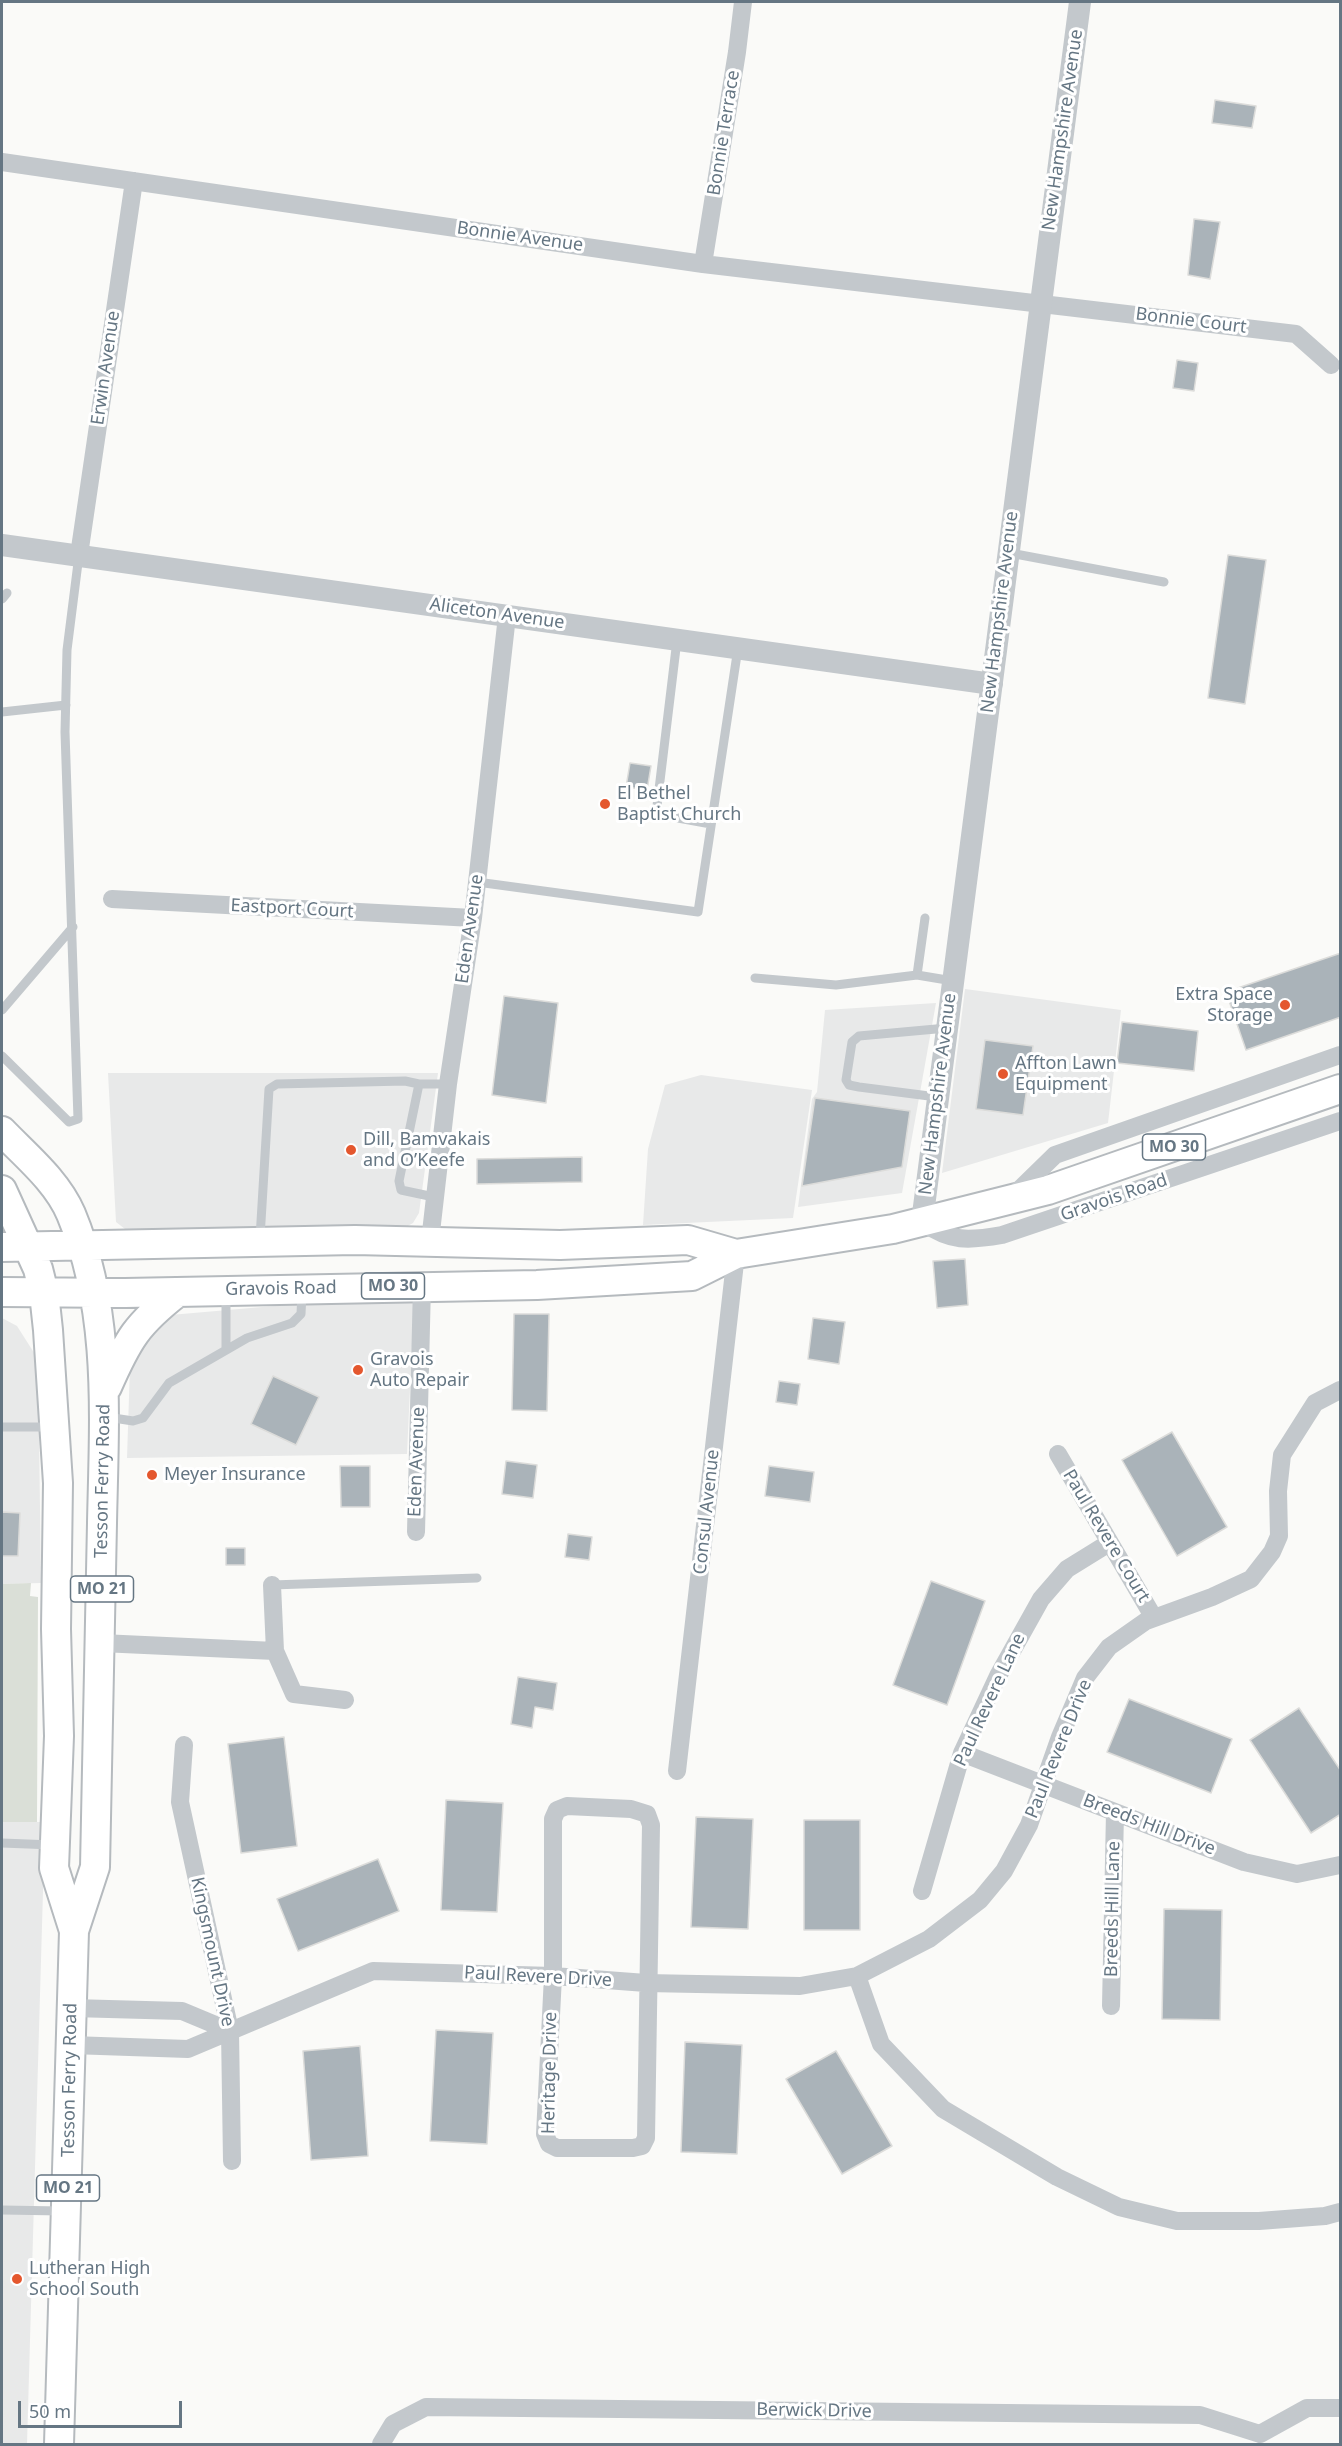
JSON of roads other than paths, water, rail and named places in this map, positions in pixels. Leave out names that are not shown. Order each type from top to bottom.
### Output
[{"type":"main road","name":"Gravois Road","points":[[2,1292],[178,1292],[422,1285],[559,1284],[692,1276],[736,1254],[922,1222],[1048,1190],[1341,1089]]},
{"type":"main road","name":"Tesson Ferry Road","points":[[2,1131],[60,1195],[70,1212],[94,1293],[105,1404],[95,1867],[74,1931],[59,2445]]},
{"type":"main road","points":[[2,1190],[15,1247]]},
{"type":"main road","name":"Gravois Road","points":[[15,1247],[260,1241],[430,1241],[561,1245],[688,1240],[736,1254]]},
{"type":"main road","name":"MO 21","points":[[15,1247],[44,1293]]},
{"type":"main road","points":[[105,1404],[121,1354],[136,1330],[143,1320],[178,1292]]},
{"type":"main road","name":"Tesson Ferry Road","points":[[44,1293],[58,1483],[56,1629],[59,1736],[54,1868],[74,1931]]},
{"type":"street","name":"Bonnie Terrace","points":[[703,264],[743,2]]},
{"type":"street","name":"New Hampshire Avenue","points":[[922,1222],[1080,2]]},
{"type":"street","name":"Bonnie Avenue","points":[[2,162],[703,264],[1040,303]]},
{"type":"street","name":"Erwin Avenue","points":[[79,555],[134,181]]},
{"type":"street","name":"Bonnie Court","points":[[1040,303],[1296,334],[1331,365]]},
{"type":"street","name":"Aliceton Avenue","points":[[2,545],[992,684]]},
{"type":"street","name":"Eden Avenue","points":[[430,1241],[448,1084],[473,918],[507,616]]},
{"type":"street","name":"Eastport Court","points":[[112,900],[473,918]]},
{"type":"street","name":"Gravois Road","points":[[1007,1201],[1055,1155],[1341,1055]]},
{"type":"street","name":"Gravois Road","points":[[922,1222],[942,1236],[976,1239],[1002,1235],[1341,1121]]},
{"type":"street","name":"Consul Avenue","points":[[678,1771],[736,1254]]},
{"type":"street","name":"Eden Avenue","points":[[416,1532],[422,1285]]},
{"type":"street","name":"Paul Revere Drive","points":[[71,2045],[188,2049],[373,1971],[553,1976],[646,1983],[800,1986],[857,1976],[929,1939],[980,1900],[1004,1871],[1029,1825],[1060,1737],[1085,1678],[1109,1647],[1154,1618],[1212,1597],[1251,1579],[1272,1552],[1279,1536],[1278,1491],[1282,1455],[1315,1403],[1341,1390]]},
{"type":"street","name":"Paul Revere Court","points":[[1058,1454],[1154,1618]]},
{"type":"street","name":"Paul Revere Lane","points":[[922,1891],[962,1753],[998,1676],[1041,1599],[1067,1569],[1109,1543]]},
{"type":"street","points":[[272,1586],[275,1651],[294,1694],[345,1700]]},
{"type":"street","points":[[101,1643],[275,1651]]},
{"type":"street","name":"Kingsmount Drive","points":[[184,1745],[180,1802],[230,2031],[231,2161]]},
{"type":"street","name":"Breeds Hill Drive","points":[[962,1753],[1244,1862],[1297,1874],[1341,1864]]},
{"type":"street","name":"Heritage Drive","points":[[567,1806],[631,1809],[647,1814],[651,1825],[646,1983],[645,2138],[642,2146],[557,2148],[549,2144],[545,2134],[553,1976],[553,1819],[557,1810],[567,1806]]},
{"type":"street","name":"Breeds Hill Lane","points":[[1111,2006],[1115,1812]]},
{"type":"street","points":[[857,1976],[881,2044],[943,2109],[1057,2177],[1119,2207],[1176,2221],[1259,2221],[1325,2216],[1341,2212]]},
{"type":"street","points":[[72,2008],[182,2011],[230,2031]]},
{"type":"street","name":"Berwick Drive","points":[[381,2445],[393,2424],[426,2407],[1200,2415],[1262,2439]]},
{"type":"street","points":[[1262,2439],[1307,2408],[1341,2408]]},
{"type":"lane","points":[[1008,553],[1164,582]]},
{"type":"lane","points":[[2,1056],[69,1122],[78,1119],[66,705],[68,650],[79,555]]},
{"type":"lane","points":[[677,640],[656,814],[711,824]]},
{"type":"lane","points":[[477,882],[698,912],[738,648]]},
{"type":"lane","points":[[2,712],[66,705]]},
{"type":"lane","points":[[917,975],[925,918]]},
{"type":"lane","points":[[2,1010],[73,927]]},
{"type":"lane","points":[[754,978],[836,985],[917,975],[953,981]]},
{"type":"lane","points":[[937,1097],[859,1087],[849,1085],[846,1080],[852,1042],[859,1036],[946,1028]]},
{"type":"lane","points":[[260,1241],[269,1089],[278,1084],[405,1081],[419,1084],[448,1084]]},
{"type":"lane","points":[[419,1084],[399,1181],[401,1190],[434,1197]]},
{"type":"lane","points":[[105,1404],[133,1420],[143,1418],[169,1383],[247,1338],[292,1323],[301,1314],[302,1289]]},
{"type":"lane","points":[[225,1290],[226,1349]]},
{"type":"lane","points":[[2,1427],[55,1427]]},
{"type":"lane","points":[[272,1586],[477,1578]]},
{"type":"lane","points":[[2,1843],[55,1845]]},
{"type":"lane","points":[[2,2210],[67,2211]]},
{"type":"place","name":"El Bethel Baptist Church","points":[[605,804]]},
{"type":"place","name":"Extra Space Storage","points":[[1285,1005]]},
{"type":"place","name":"Affton Lawn Equipment","points":[[1003,1074]]},
{"type":"place","name":"Dill, Bamvakais and O’Keefe","points":[[351,1150]]},
{"type":"place","name":"Gravois Auto Repair","points":[[358,1370]]},
{"type":"place","name":"Meyer Insurance","points":[[152,1475]]},
{"type":"place","name":"Lutheran High School South","points":[[17,2279]]}]
